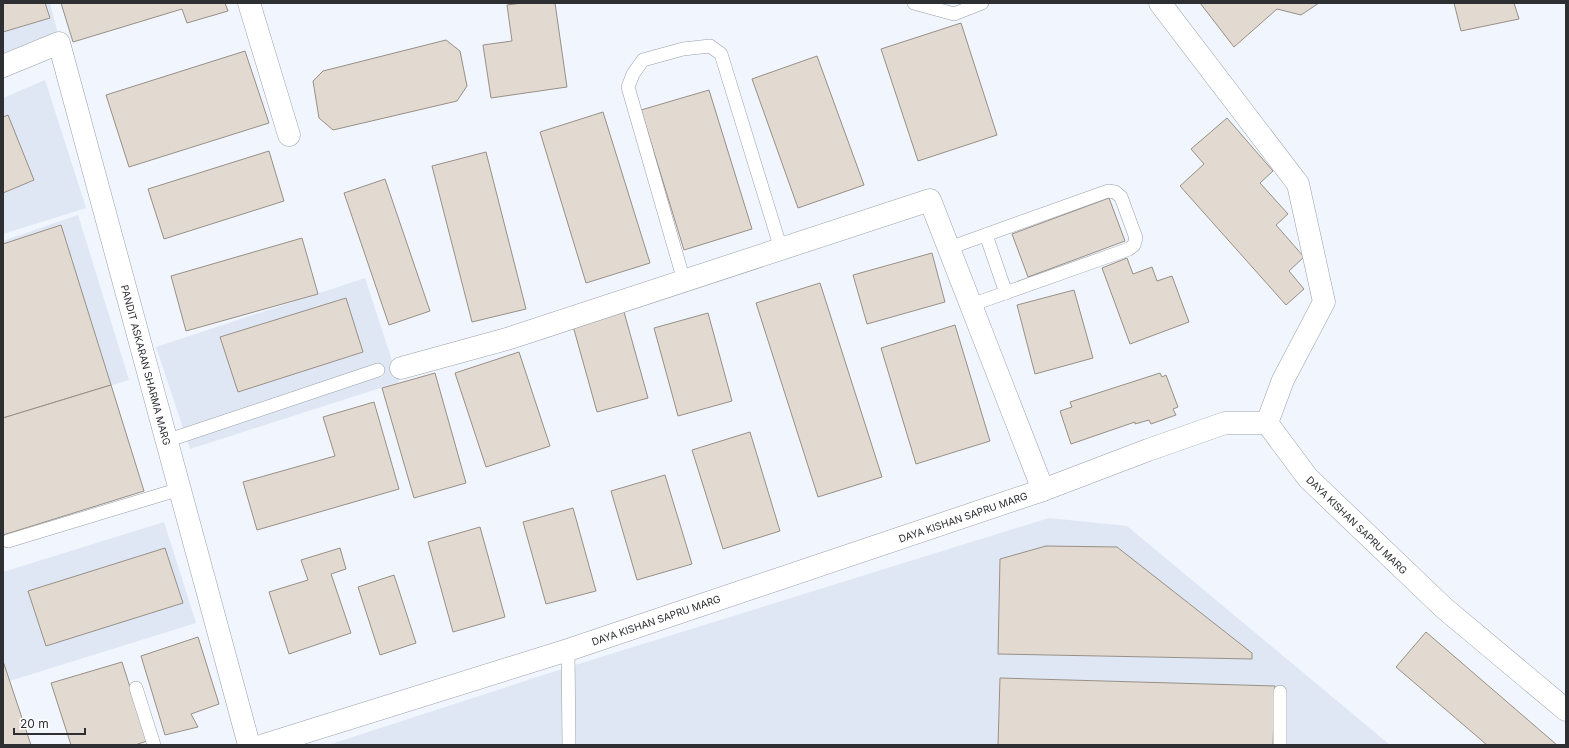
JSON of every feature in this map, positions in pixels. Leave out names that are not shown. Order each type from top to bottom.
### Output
[{"type":"street","points":[[249,3],[289,135]]},
{"type":"street","points":[[1160,3],[1298,184],[1324,302],[1283,380],[1267,423]]},
{"type":"street","name":"PANDIT ASKARAN SHARMA MARG","points":[[3,66],[59,43],[249,745]]},
{"type":"street","points":[[401,368],[510,338],[930,200],[1044,490]]},
{"type":"street","name":"DAYA KISHAN SAPRU MARG","points":[[264,745],[568,650],[1044,490],[1225,423],[1267,423],[1314,484],[1444,608],[1566,710]]},
{"type":"lane","points":[[914,3],[954,14],[982,3]]},
{"type":"lane","points":[[684,281],[628,87],[633,74],[643,60],[683,49],[710,46],[721,54],[781,249]]},
{"type":"lane","points":[[949,248],[1108,191],[1115,192],[1121,197],[1136,238],[1134,245],[1129,249],[971,305]]},
{"type":"lane","points":[[986,235],[1006,293]]},
{"type":"lane","points":[[166,441],[378,370]]},
{"type":"lane","points":[[8,541],[180,489]]},
{"type":"lane","points":[[568,650],[569,745]]},
{"type":"lane","points":[[136,688],[154,745]]},
{"type":"lane","points":[[1280,692],[1280,745]]},
{"type":"shaded area","points":[[3,3],[50,3],[58,34],[3,56]]},
{"type":"shaded area","points":[[45,80],[86,208],[3,234],[3,98]]},
{"type":"shaded area","points":[[78,215],[129,380],[3,418],[3,241]]},
{"type":"shaded area","points":[[365,278],[399,382],[190,449],[156,347]]},
{"type":"shaded area","points":[[1049,518],[1127,526],[1390,745],[328,745],[559,670]]},
{"type":"shaded area","points":[[164,522],[196,623],[3,683],[3,572]]},
{"type":"building","points":[[3,3],[45,3],[50,18],[3,32]]},
{"type":"building","points":[[61,3],[225,3],[228,11],[187,23],[182,9],[73,42]]},
{"type":"building","points":[[522,3],[555,3],[567,87],[491,98],[483,45],[512,41],[507,5]]},
{"type":"building","points":[[1200,3],[1319,3],[1301,15],[1277,9],[1234,47]]},
{"type":"building","points":[[1454,3],[1514,3],[1519,19],[1461,31]]},
{"type":"building","points":[[961,23],[997,135],[918,161],[881,49]]},
{"type":"building","points":[[446,40],[460,51],[467,86],[457,101],[333,130],[319,118],[313,81],[323,71]]},
{"type":"building","points":[[245,51],[269,123],[129,167],[106,95]]},
{"type":"building","points":[[817,56],[864,185],[798,208],[752,79]]},
{"type":"building","points":[[709,90],[752,229],[684,250],[641,110]]},
{"type":"building","points":[[603,112],[650,263],[586,283],[540,132]]},
{"type":"building","points":[[8,115],[34,180],[3,193],[3,117]]},
{"type":"building","points":[[1227,118],[1273,171],[1260,183],[1288,214],[1276,225],[1304,257],[1289,271],[1304,289],[1286,305],[1180,186],[1204,164],[1191,149]]},
{"type":"building","points":[[269,151],[284,201],[164,239],[148,189]]},
{"type":"building","points":[[486,152],[526,309],[472,322],[432,166]]},
{"type":"building","points":[[385,179],[430,311],[389,325],[344,193]]},
{"type":"building","points":[[1109,198],[1125,241],[1028,277],[1012,234]]},
{"type":"building","points":[[61,225],[111,385],[3,418],[3,244]]},
{"type":"building","points":[[302,238],[318,294],[186,331],[171,276]]},
{"type":"building","points":[[932,253],[945,302],[867,324],[853,275]]},
{"type":"building","points":[[1127,258],[1133,274],[1152,267],[1157,281],[1172,276],[1189,322],[1130,344],[1102,268]]},
{"type":"building","points":[[820,283],[882,477],[818,497],[756,303]]},
{"type":"building","points":[[1074,290],[1093,358],[1035,374],[1017,305]]},
{"type":"building","points":[[346,298],[363,352],[238,392],[220,337]]},
{"type":"building","points":[[624,312],[648,398],[597,412],[573,326]]},
{"type":"building","points":[[708,313],[732,401],[678,416],[654,328]]},
{"type":"building","points":[[955,325],[990,441],[916,464],[881,348]]},
{"type":"building","points":[[519,352],[550,446],[486,467],[455,373]]},
{"type":"building","points":[[435,373],[466,483],[414,498],[382,388]]},
{"type":"building","points":[[1160,373],[1162,377],[1166,375],[1178,407],[1173,409],[1176,415],[1151,424],[1149,420],[1135,424],[1135,422],[1071,444],[1060,411],[1072,407],[1070,402]]},
{"type":"building","points":[[111,385],[144,491],[3,535],[3,418]]},
{"type":"building","points":[[374,402],[399,489],[257,530],[243,482],[335,456],[323,417]]},
{"type":"building","points":[[750,432],[780,531],[723,549],[692,450]]},
{"type":"building","points":[[665,475],[692,564],[637,580],[611,491]]},
{"type":"building","points":[[573,508],[596,591],[546,604],[523,522]]},
{"type":"building","points":[[480,527],[505,617],[453,632],[428,542]]},
{"type":"building","points":[[1046,546],[1117,547],[1252,653],[1252,659],[998,654],[1000,559]]},
{"type":"building","points":[[165,548],[183,603],[46,646],[28,591]]},
{"type":"building","points":[[340,548],[346,569],[331,574],[351,633],[289,654],[269,592],[308,580],[301,560]]},
{"type":"building","points":[[394,575],[416,643],[380,655],[358,587]]},
{"type":"building","points":[[1426,632],[1557,745],[1487,745],[1396,667]]},
{"type":"building","points":[[198,637],[219,704],[191,714],[198,727],[165,735],[141,656]]},
{"type":"building","points":[[3,661],[31,745],[3,745]]},
{"type":"building","points":[[122,662],[147,741],[135,745],[71,745],[51,683]]},
{"type":"building","points":[[1000,678],[1275,686],[1273,745],[998,745]]}]
